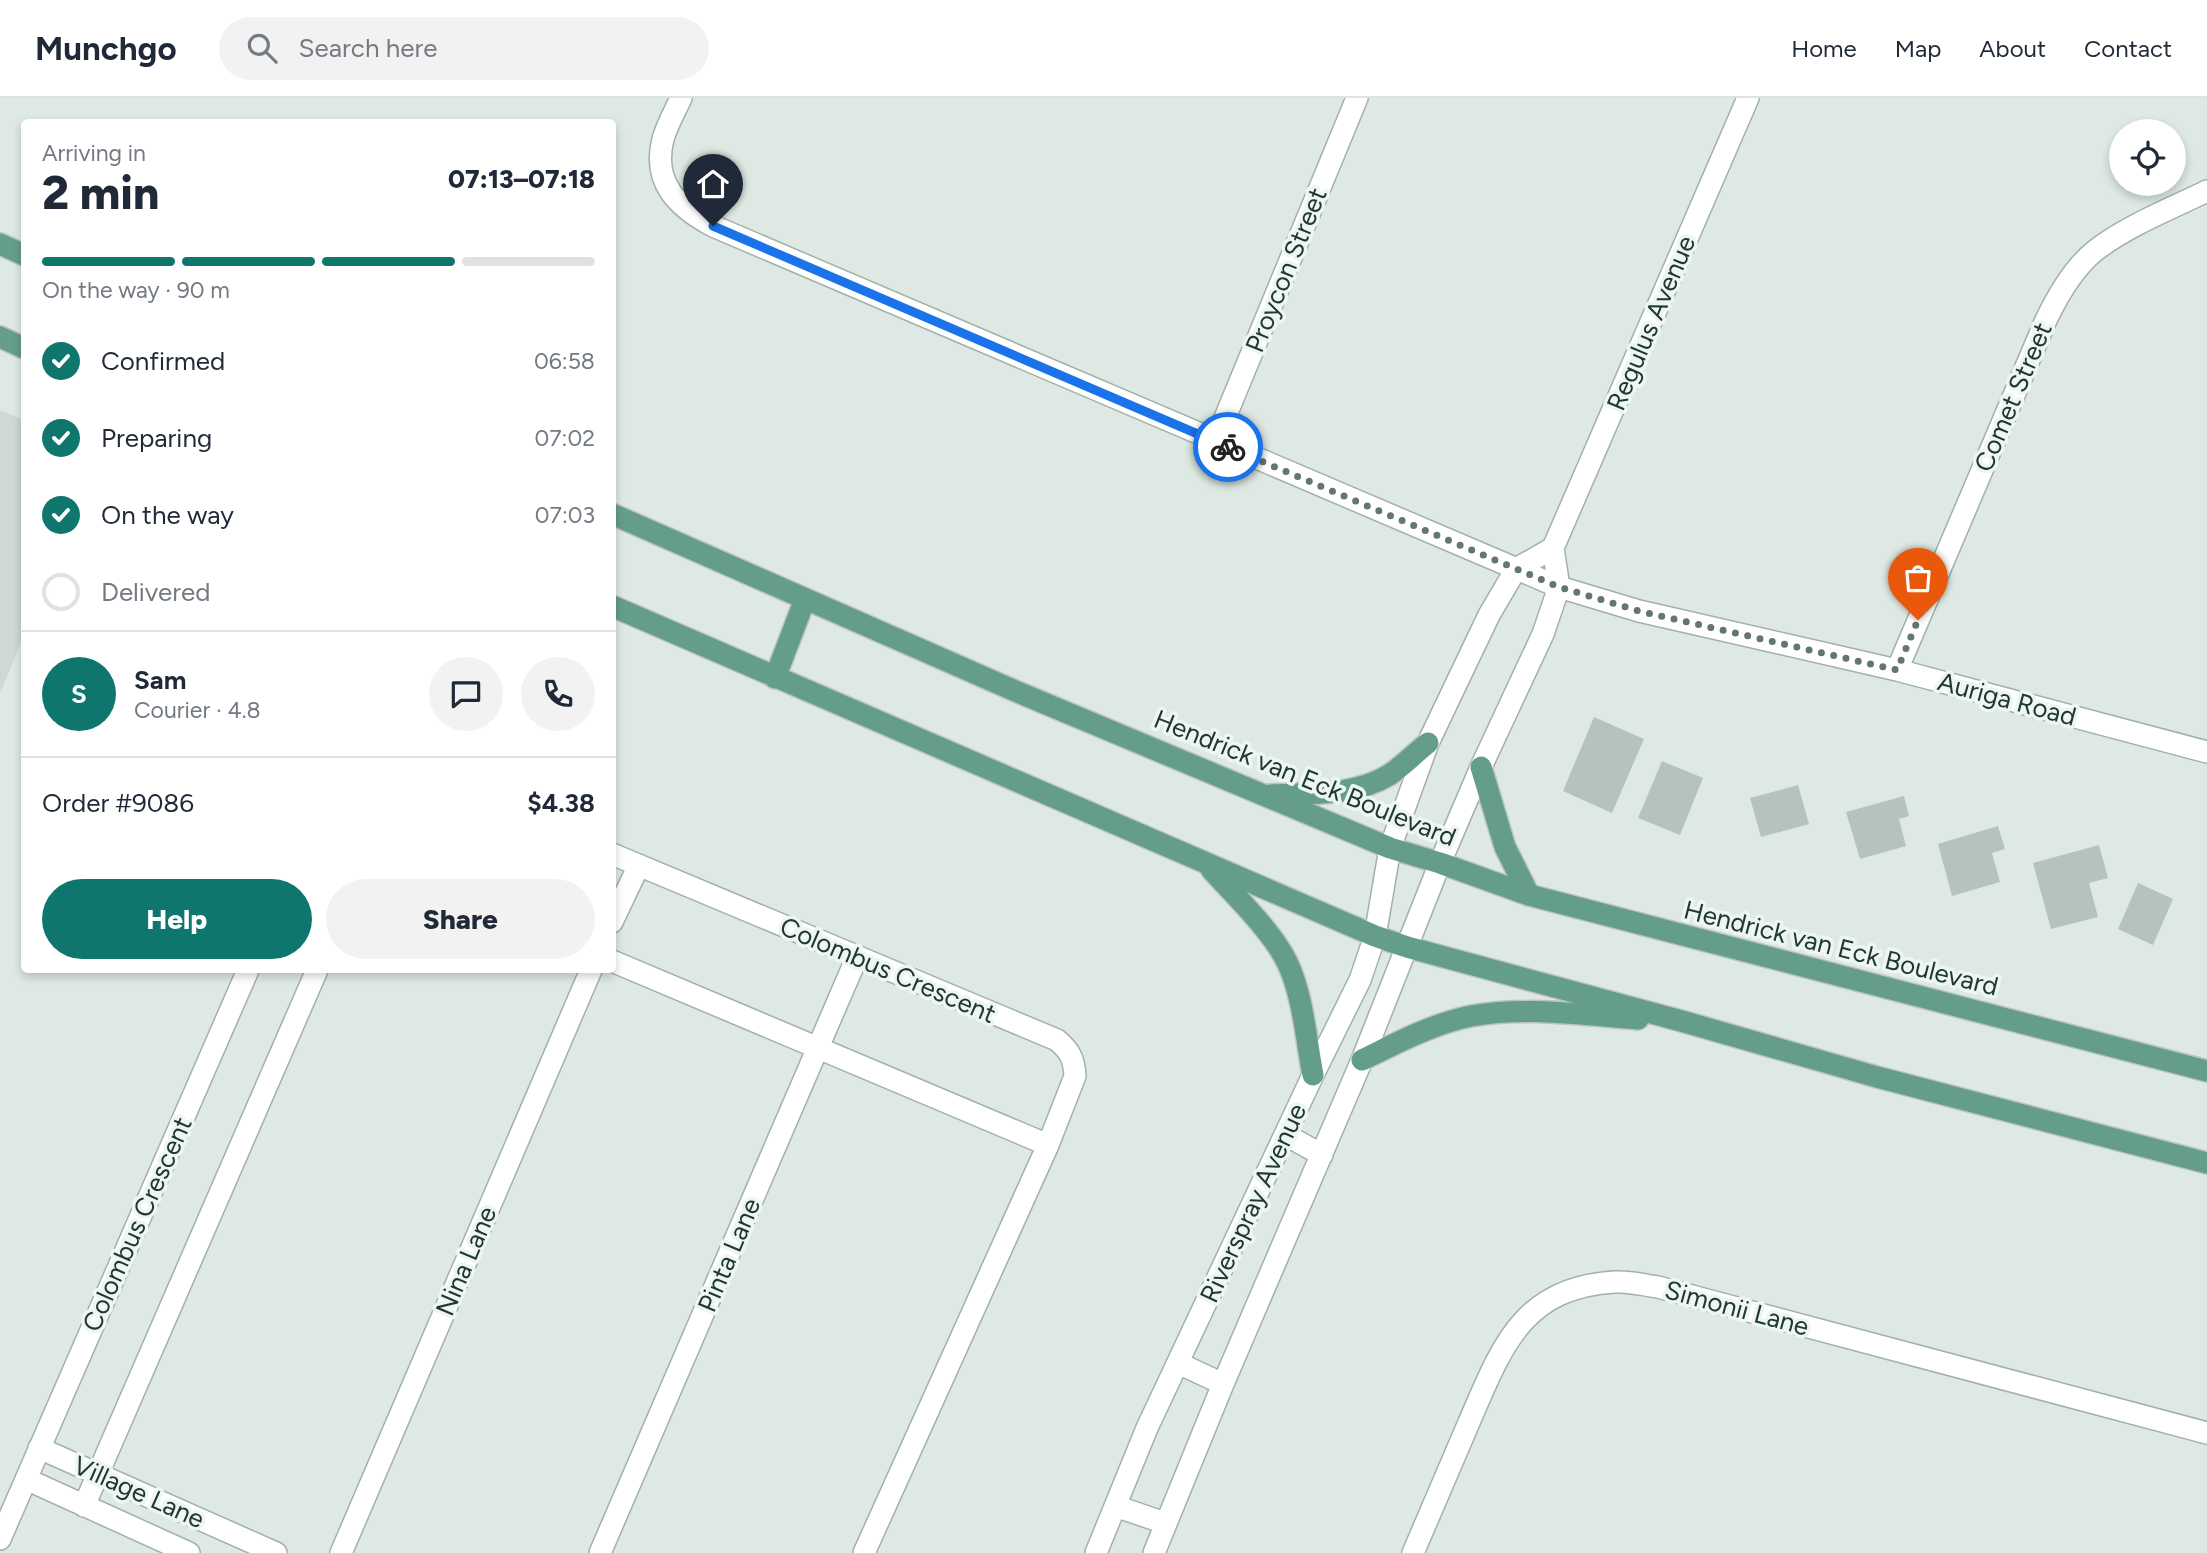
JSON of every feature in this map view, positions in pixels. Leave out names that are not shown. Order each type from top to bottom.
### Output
[{"type":"main road","points":[[0,244],[21,254]]},
{"type":"main road","points":[[0,337],[21,347]]},
{"type":"main road","name":"Hendrick van Eck Boulevard","points":[[616,516],[1013,690],[1390,848],[1529,895],[2207,1071]]},
{"type":"main road","points":[[775,678],[805,599]]},
{"type":"main road","points":[[616,608],[1375,936],[1877,1077],[2207,1163]]},
{"type":"main road","points":[[1264,795],[1338,791],[1380,780],[1428,743]]},
{"type":"main road","points":[[1481,767],[1505,847],[1529,895]]},
{"type":"main road","points":[[1206,863],[1267,933],[1287,962],[1295,984],[1313,1074]]},
{"type":"main road","points":[[1362,1060],[1433,1027],[1501,1012],[1685,1022]]},
{"type":"street","name":"Auriga Road","points":[[681,98],[664,136],[659,159],[670,191],[678,202],[696,217],[1215,442],[1559,587],[1639,611],[1897,670],[2207,752]]},
{"type":"street","name":"Proycon Street","points":[[1215,442],[1357,98]]},
{"type":"street","name":"Regulus Avenue","points":[[1553,548],[1748,98]]},
{"type":"street","name":"Comet Street","points":[[1897,670],[2058,295],[2094,251],[2207,191]]},
{"type":"street","points":[[1390,848],[1428,743],[1489,615],[1516,569],[1553,548],[1559,587],[1543,634],[1440,863]]},
{"type":"street","name":"Riverspray Avenue","points":[[1096,1553],[1147,1428],[1360,980],[1375,936],[1390,848]]},
{"type":"street","name":"Colombus Crescent","points":[[616,856],[1057,1040],[1070,1051],[1075,1076],[1048,1145],[864,1553]]},
{"type":"street","name":"Riverspray Avenue","points":[[1154,1553],[1223,1384],[1362,1060],[1440,863]]},
{"type":"street","points":[[616,914],[639,866]]},
{"type":"street","name":"Pinta Lane","points":[[600,1553],[857,957]]},
{"type":"street","points":[[616,963],[1048,1145]]},
{"type":"street","name":"Colombus Crescent","points":[[0,1539],[247,973]]},
{"type":"street","points":[[84,1506],[316,973]]},
{"type":"street","name":"Nina Lane","points":[[341,1553],[590,973]]},
{"type":"street","points":[[1286,1135],[1321,1155]]},
{"type":"street","name":"Simonii Lane","points":[[1413,1553],[1498,1356],[1532,1311],[1581,1286],[1618,1282],[1658,1287],[2207,1433]]},
{"type":"street","points":[[1178,1363],[1223,1384]]},
{"type":"street","name":"Village Lane","points":[[39,1448],[255,1549],[276,1553]]},
{"type":"street","name":"Village Lane","points":[[26,1479],[190,1553]]},
{"type":"street","points":[[1115,1506],[1166,1523]]},
{"type":"shaded area","points":[[0,410],[21,419],[21,643],[0,693]]},
{"type":"building","points":[[1594,717],[1644,739],[1612,813],[1563,791]]},
{"type":"building","points":[[1662,761],[1703,778],[1680,835],[1638,818]]},
{"type":"building","points":[[1798,785],[1809,824],[1761,837],[1750,798]]},
{"type":"building","points":[[1904,796],[1909,816],[1899,819],[1906,846],[1860,859],[1846,812]]},
{"type":"building","points":[[1998,826],[2005,849],[1992,853],[2000,882],[1952,896],[1938,844]]},
{"type":"building","points":[[2099,845],[2108,878],[2089,883],[2098,917],[2051,929],[2033,863]]},
{"type":"building","points":[[2138,883],[2173,899],[2153,945],[2118,929]]},
{"type":"way so far","points":[[1228,447],[1559,587],[1639,611],[1897,670],[1918,620]]},
{"type":"route","points":[[713,226],[1228,447]]}]
